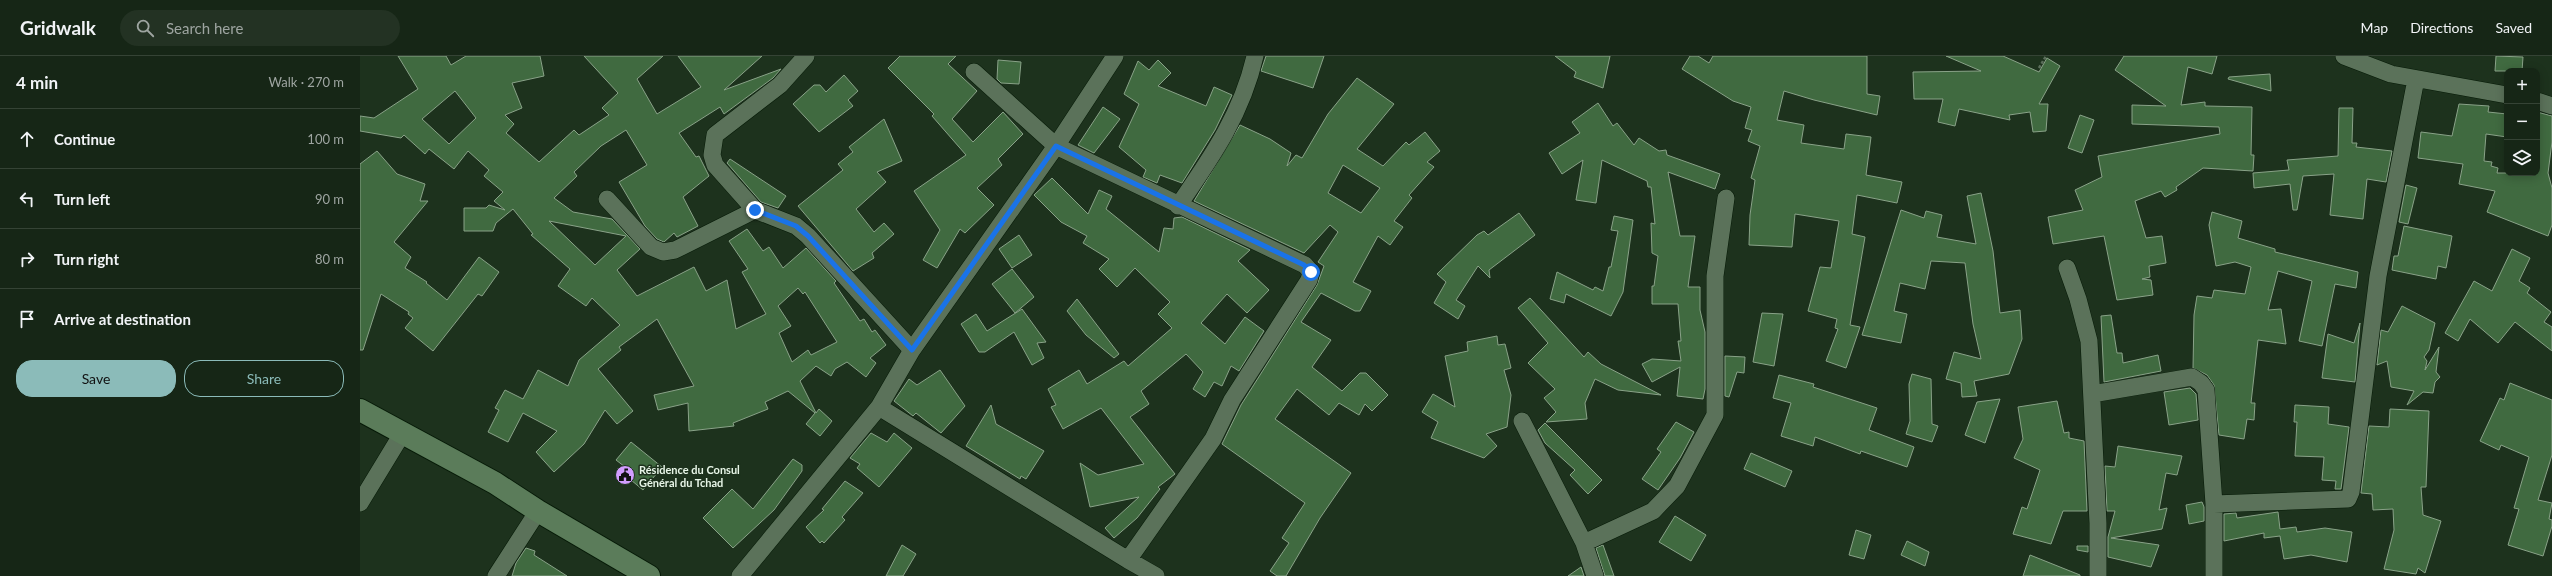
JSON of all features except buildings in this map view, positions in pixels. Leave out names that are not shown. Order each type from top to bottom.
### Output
[{"type":"main road","points":[[360,410],[402,434],[496,483],[538,511],[649,576]]},
{"type":"street","points":[[806,56],[780,85],[716,135],[712,143],[712,155],[715,165],[755,210],[796,226],[808,236],[912,350]]},
{"type":"street","points":[[740,576],[880,407],[912,350],[1056,146],[1115,56]]},
{"type":"street","points":[[1178,206],[1212,157],[1243,100],[1255,56]]},
{"type":"street","points":[[2344,56],[2391,74],[2504,94]]},
{"type":"street","points":[[974,72],[1056,146],[1178,206],[1304,265],[1311,272],[1309,280],[1232,400],[1213,439],[1128,560]]},
{"type":"street","points":[[2214,504],[2348,499],[2351,492],[2378,276],[2416,79]]},
{"type":"street","points":[[2540,102],[2552,106]]},
{"type":"street","points":[[1584,543],[1653,511],[1677,486],[1715,415],[1715,276],[1726,198]]},
{"type":"street","points":[[607,199],[651,247],[662,252],[675,250],[755,210]]},
{"type":"street","points":[[2067,268],[2078,299],[2089,340],[2098,576]]},
{"type":"street","points":[[2092,394],[2192,377],[2201,383],[2206,390],[2214,504],[2214,576]]},
{"type":"street","points":[[880,407],[1156,576]]},
{"type":"street","points":[[1522,421],[1584,543],[1595,576]]},
{"type":"street","points":[[360,503],[402,434]]},
{"type":"street","points":[[496,576],[538,511]]},
{"type":"path","points":[[2039,68],[2046,56]]},
{"type":"place","name":"Résidence du Consul Général du Tchad","points":[[625,475]]},
{"type":"route","points":[[755,210],[796,226],[808,236],[912,350],[1056,146],[1178,206],[1304,265],[1311,272]]}]
